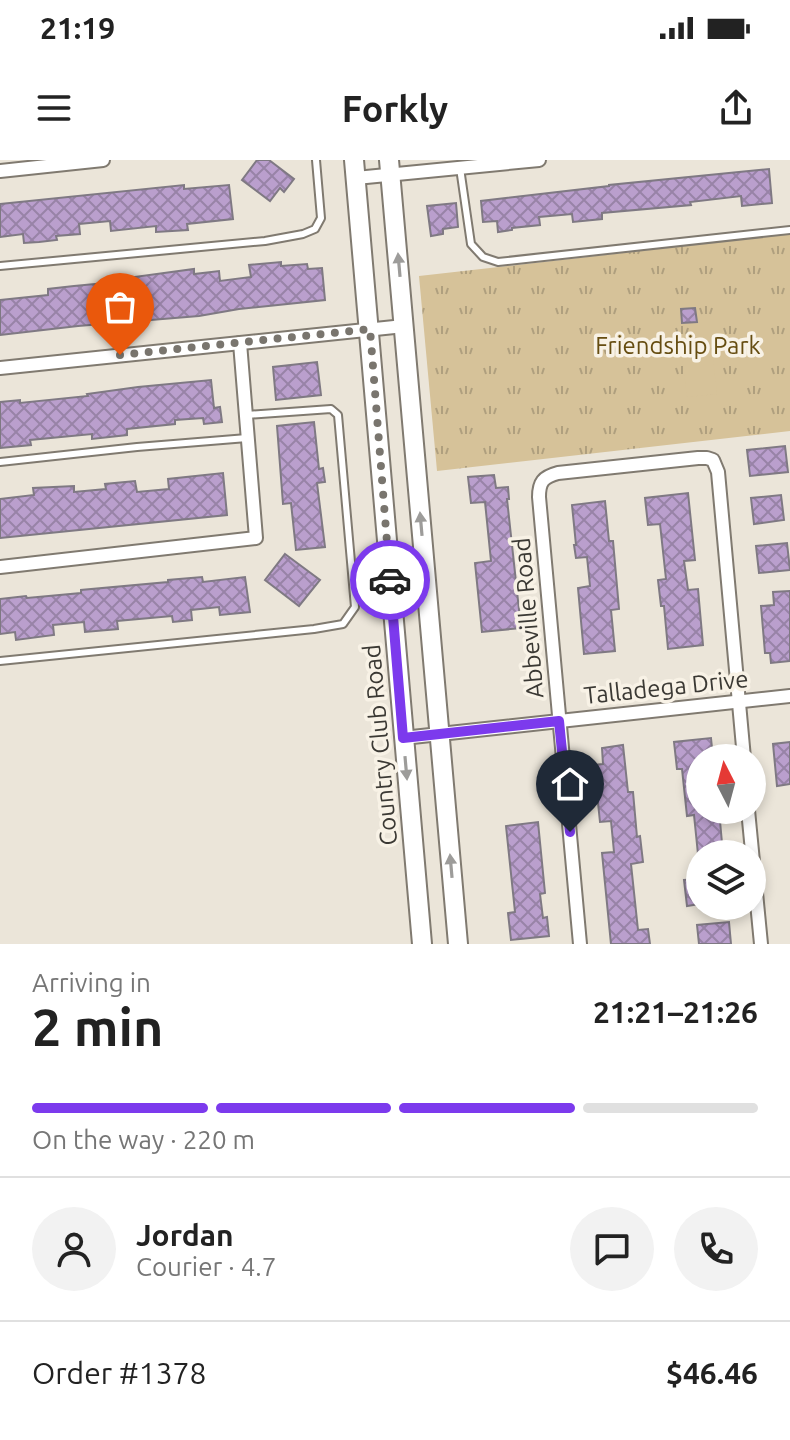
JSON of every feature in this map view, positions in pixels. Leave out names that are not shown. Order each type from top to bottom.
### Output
[{"type":"main road","points":[[389,167],[458,944]]},
{"type":"main road","name":"Country Club Road","points":[[355,169],[422,944]]},
{"type":"street","points":[[0,171],[103,160]]},
{"type":"street","points":[[355,169],[460,168],[539,160]]},
{"type":"street","points":[[0,368],[404,326]]},
{"type":"street","points":[[0,567],[256,538],[240,343]]},
{"type":"street","name":"Abbeville Road","points":[[580,944],[539,497],[542,480],[558,473],[698,458],[713,460],[718,472],[738,702]]},
{"type":"street","name":"Talladega Drive","points":[[403,738],[790,696]]},
{"type":"street","points":[[738,702],[742,744]]},
{"type":"street","points":[[749,824],[761,944]]},
{"type":"lane","points":[[0,266],[265,241],[303,234],[315,229],[321,218],[316,160]]},
{"type":"lane","points":[[460,168],[471,244],[483,257],[498,262],[790,230]]},
{"type":"lane","points":[[0,661],[343,624],[355,607],[338,415],[331,409],[246,415]]},
{"type":"lane","points":[[0,462],[248,438]]},
{"type":"green space","name":"Friendship Park","points":[[790,234],[790,431],[437,471],[419,276]]},
{"type":"green space","points":[[711,343],[717,394],[687,397],[681,346]]},
{"type":"building","points":[[257,160],[269,160],[294,179],[284,192],[280,188],[270,201],[242,180]]},
{"type":"building","points":[[769,169],[772,203],[742,206],[741,196],[690,202],[691,205],[602,213],[602,219],[573,222],[572,214],[539,217],[540,225],[498,232],[497,221],[483,222],[481,201]]},
{"type":"building","points":[[184,185],[184,189],[229,185],[233,219],[187,224],[188,230],[156,232],[156,226],[111,231],[110,221],[79,224],[80,234],[56,236],[57,240],[39,242],[24,243],[23,234],[0,237],[0,204]]},
{"type":"building","points":[[456,203],[458,227],[443,229],[443,234],[431,236],[427,206]]},
{"type":"building","points":[[281,262],[281,266],[307,264],[308,269],[322,268],[325,300],[199,316],[0,335],[0,300],[48,295],[48,289],[105,283],[106,286],[135,284],[134,277],[194,269],[194,274],[219,271],[220,281],[251,277],[249,265]]},
{"type":"building","points":[[695,308],[697,322],[682,323],[681,309]]},
{"type":"building","points":[[317,362],[321,395],[276,400],[273,367]]},
{"type":"building","points":[[211,380],[214,408],[220,407],[222,422],[204,424],[203,418],[175,420],[175,424],[127,429],[127,435],[92,439],[92,434],[30,440],[31,445],[0,448],[0,402],[88,396],[138,387]]},
{"type":"building","points":[[314,422],[319,469],[323,468],[325,482],[317,483],[325,547],[296,550],[291,503],[283,504],[277,426]]},
{"type":"building","points":[[785,446],[788,472],[750,476],[747,450]]},
{"type":"building","points":[[223,473],[227,515],[0,538],[0,499],[34,495],[33,488],[74,486],[74,492],[106,489],[105,484],[135,481],[137,492],[169,489],[168,479]]},
{"type":"building","points":[[494,475],[496,488],[508,487],[521,628],[482,632],[475,563],[491,561],[485,502],[471,503],[468,477]]},
{"type":"building","points":[[688,493],[695,560],[684,561],[688,590],[698,589],[703,645],[668,649],[658,580],[666,579],[660,524],[648,525],[645,498]]},
{"type":"building","points":[[781,495],[784,520],[754,524],[751,498]]},
{"type":"building","points":[[605,501],[609,541],[613,541],[619,609],[611,610],[615,651],[584,654],[578,588],[590,586],[587,557],[576,558],[572,505]]},
{"type":"building","points":[[787,543],[790,570],[759,573],[756,546]]},
{"type":"building","points":[[285,554],[320,580],[299,606],[265,580]]},
{"type":"building","points":[[202,577],[203,582],[245,577],[250,612],[220,615],[219,607],[191,610],[192,620],[173,622],[172,616],[117,621],[118,629],[85,632],[84,622],[53,625],[54,635],[16,640],[15,632],[0,634],[0,599],[81,593],[81,590]]},
{"type":"building","points":[[790,591],[790,661],[771,663],[770,653],[765,653],[761,606],[774,605],[773,592]]},
{"type":"building","points":[[711,738],[712,744],[686,744],[686,807],[682,769],[677,769],[674,742]]},
{"type":"building","points":[[790,742],[790,784],[777,786],[773,744]]},
{"type":"building","points":[[623,745],[628,792],[633,792],[637,837],[640,836],[643,862],[631,864],[638,930],[648,929],[650,944],[611,944],[602,853],[614,852],[611,821],[600,822],[594,765],[603,764],[602,748]]},
{"type":"building","points":[[538,822],[545,893],[540,894],[549,936],[511,940],[508,913],[515,912],[506,826]]},
{"type":"building","points":[[695,824],[720,824],[722,840],[697,840]]},
{"type":"building","points":[[729,922],[731,944],[699,944],[697,925]]},
{"type":"way so far","points":[[120,355],[370,329],[390,580]]},
{"type":"route","points":[[390,580],[403,738],[559,721],[570,832]]}]
